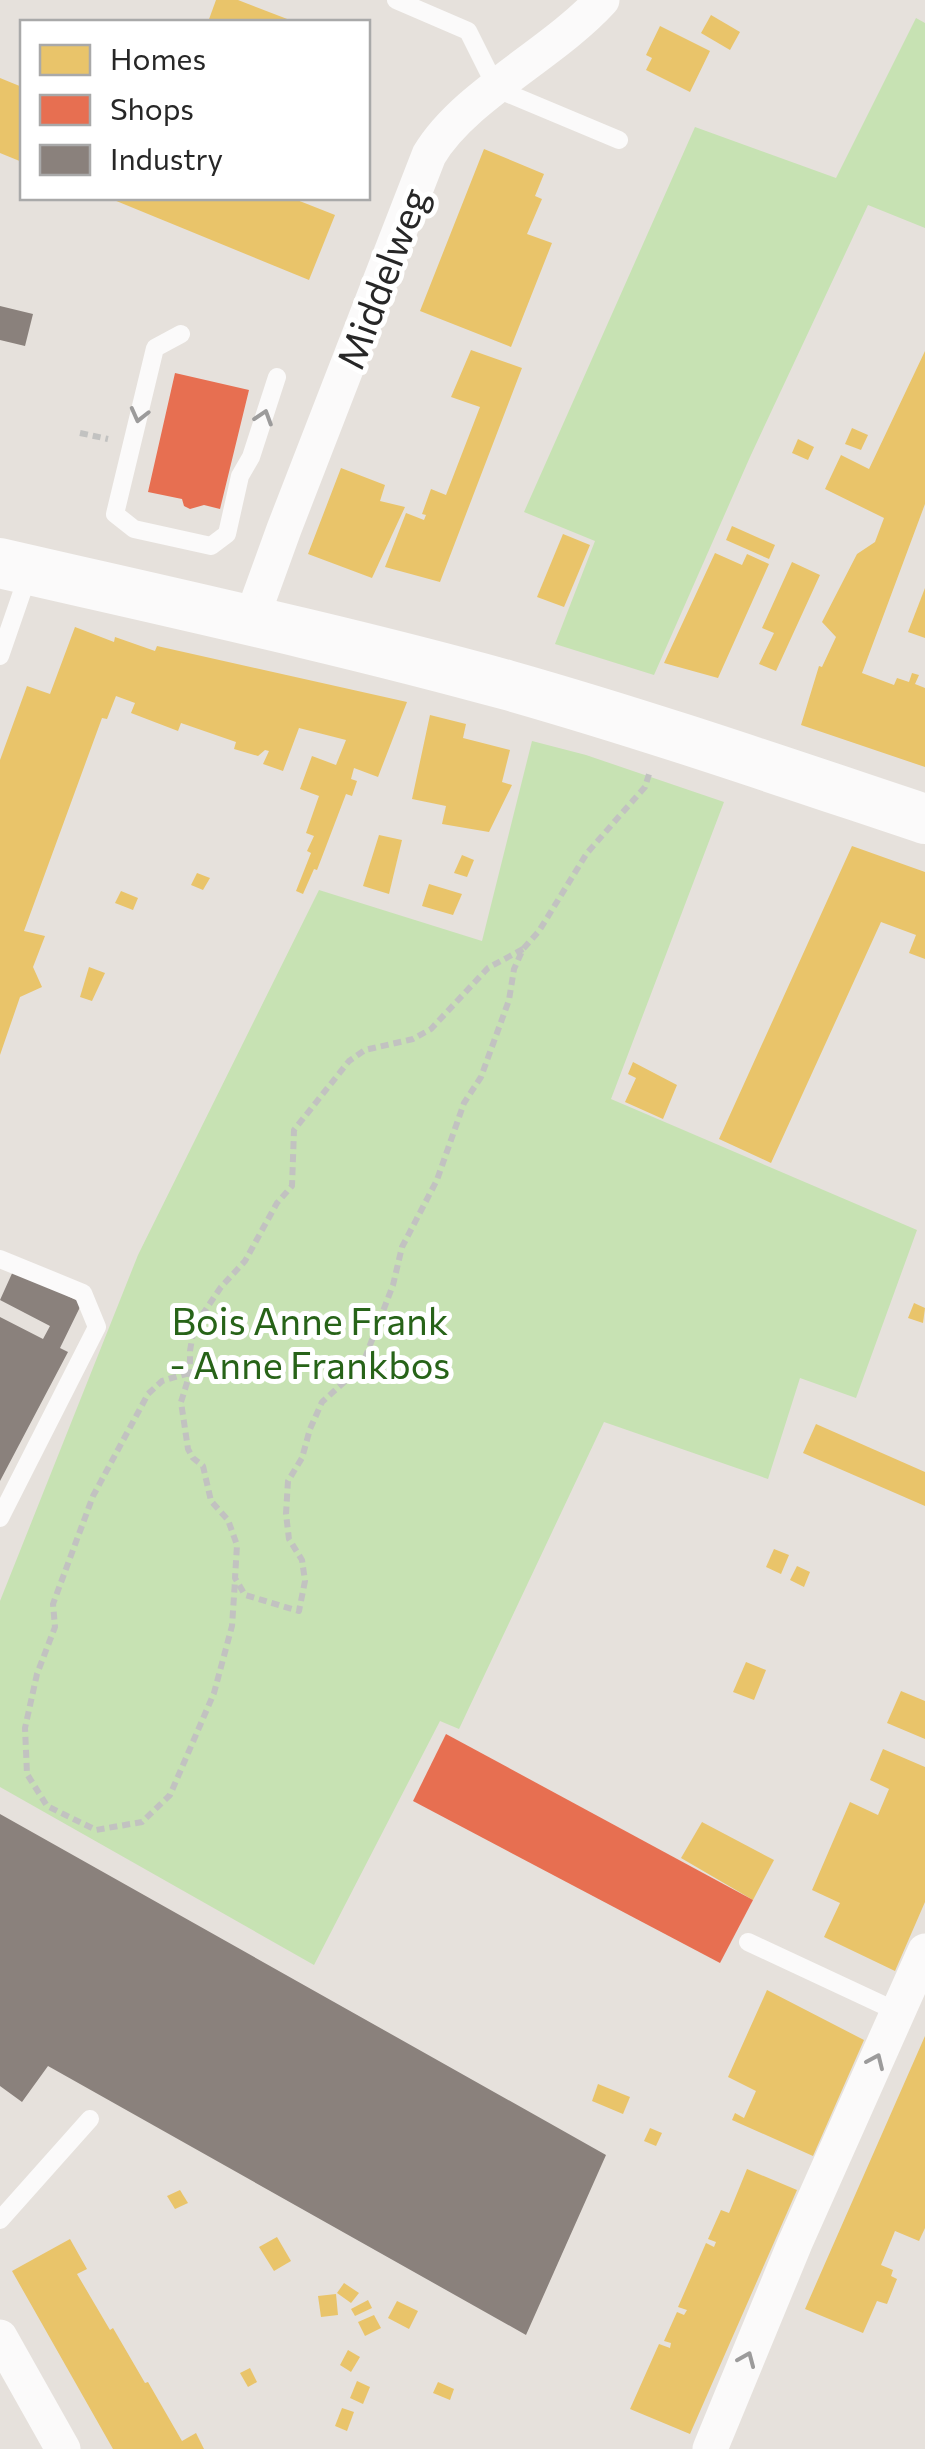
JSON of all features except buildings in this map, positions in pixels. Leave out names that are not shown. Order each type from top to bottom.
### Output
[{"type":"main road","points":[[15,566],[251,620],[508,686],[925,819]]},
{"type":"street","name":"Middelweg","points":[[251,620],[424,167],[446,129],[566,36],[602,0]]},
{"type":"street","points":[[710,2449],[925,1951]]},
{"type":"street","points":[[0,2337],[63,2449]]},
{"type":"lane","points":[[396,0],[468,31],[497,88],[619,140]]},
{"type":"lane","points":[[181,334],[155,348],[115,514],[134,529],[211,546],[227,534],[240,476],[251,457],[277,377]]},
{"type":"lane","points":[[0,656],[15,566]]},
{"type":"lane","points":[[0,1259],[84,1293],[97,1327],[0,1518]]},
{"type":"lane","points":[[748,1942],[898,2012]]},
{"type":"lane","points":[[0,2220],[90,2119]]},
{"type":"lane","points":[[0,2192],[19,2199]]},
{"type":"path","points":[[235,1578],[245,1595],[299,1611],[305,1581],[302,1560],[289,1540],[288,1481],[302,1458],[322,1402],[362,1366],[393,1285],[402,1248],[437,1180],[464,1104],[481,1077],[509,1000],[514,968],[587,853],[645,787],[652,765]]},
{"type":"path","points":[[190,1373],[162,1380],[148,1394],[93,1496],[53,1604],[56,1627],[36,1674],[25,1728],[27,1774],[47,1806],[96,1830],[142,1822],[170,1795],[214,1692],[232,1626],[237,1545],[228,1520],[211,1501],[203,1466],[188,1449],[181,1402],[190,1373],[194,1328],[221,1287],[245,1261],[277,1203],[292,1186],[294,1130],[349,1061],[365,1050],[413,1039],[430,1029],[488,968],[524,949]]},
{"type":"green space","points":[[916,18],[925,23],[925,228],[868,205],[654,675],[555,644],[595,541],[524,512],[695,127],[836,178]]},
{"type":"green space","name":"Bois Anne Frank - Anne Frankbos","points":[[532,741],[586,755],[724,802],[611,1099],[917,1230],[856,1398],[800,1378],[768,1479],[604,1422],[459,1729],[440,1721],[314,1965],[0,1787],[0,1601],[138,1255],[319,890],[482,941]]}]
